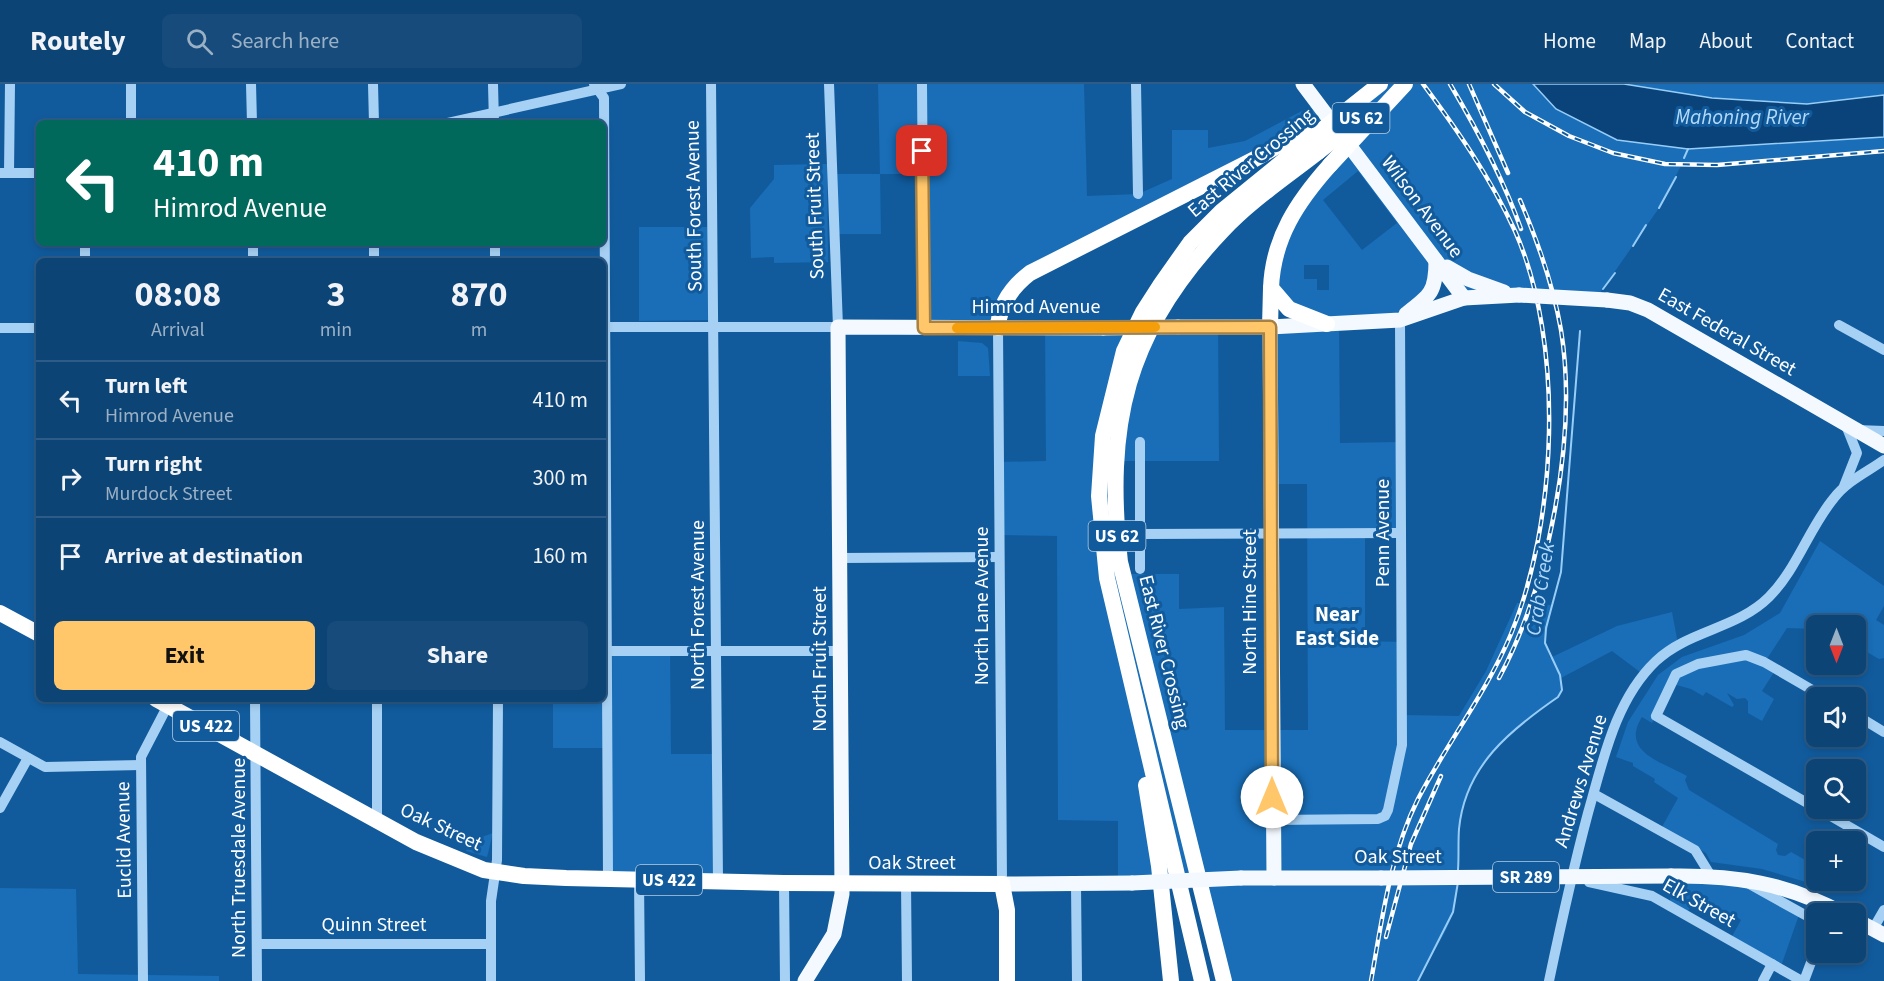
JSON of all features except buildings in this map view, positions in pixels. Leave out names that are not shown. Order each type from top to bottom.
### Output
[{"type":"highway","points":[[998,328],[1001,309],[1007,296],[1030,273],[1253,160],[1310,142],[1380,84]]},
{"type":"highway","points":[[1270,327],[1275,253],[1287,221],[1305,193],[1404,84]]},
{"type":"highway","name":"East River Crossing","points":[[1202,981],[1107,578],[1099,496],[1103,436],[1122,357],[1143,312],[1190,243],[1222,211],[1310,142],[1404,84]]},
{"type":"highway","name":"East River Crossing","points":[[1224,981],[1120,562],[1115,518],[1116,437],[1128,383],[1146,337],[1171,292],[1224,229],[1310,142]]},
{"type":"highway","points":[[1271,288],[1289,309],[1327,324]]},
{"type":"highway","points":[[0,613],[36,632]]},
{"type":"highway","points":[[1127,663],[1159,866],[1171,981]]},
{"type":"highway","name":"Oak Street","points":[[162,702],[416,842],[462,862],[496,872],[539,877],[718,882],[1002,884]]},
{"type":"highway","points":[[997,981],[998,910],[1002,884]]},
{"type":"highway","points":[[1002,884],[1007,910],[1007,981]]},
{"type":"main road","name":"Wilson Avenue","points":[[1303,84],[1464,298]]},
{"type":"main road","points":[[1436,261],[1465,278],[1514,295]]},
{"type":"main road","points":[[1400,320],[1432,292],[1436,281],[1436,261]]},
{"type":"main road","name":"East Federal Street","points":[[1464,298],[1514,295],[1630,303],[1648,310],[1884,446]]},
{"type":"main road","name":"Himrod Avenue","points":[[838,327],[1270,327],[1400,320],[1464,298]]},
{"type":"main road","name":"North Fruit Street","points":[[805,981],[834,934],[841,907],[838,327]]},
{"type":"main road","name":"North Hine Street","points":[[1270,327],[1274,878]]},
{"type":"main road","name":"Oak Street","points":[[1002,884],[1076,885],[1241,878],[1711,876]]},
{"type":"main road","name":"SR 289","points":[[1711,876],[1739,878],[1783,888],[1818,903]]},
{"type":"street","points":[[10,84],[5,172],[36,173]]},
{"type":"street","points":[[131,84],[131,120]]},
{"type":"street","points":[[251,84],[252,120]]},
{"type":"street","points":[[373,84],[374,120]]},
{"type":"street","points":[[493,84],[494,118]]},
{"type":"street","points":[[476,120],[494,118],[596,87],[621,84]]},
{"type":"street","name":"South Forest Avenue","points":[[711,84],[713,327]]},
{"type":"street","name":"South Fruit Street","points":[[829,84],[838,327]]},
{"type":"street","points":[[922,84],[924,328]]},
{"type":"street","points":[[1136,84],[1138,194]]},
{"type":"street","points":[[596,87],[604,98],[604,120]]},
{"type":"street","name":"Penn Avenue","points":[[1272,820],[1378,819],[1385,816],[1396,778],[1402,745],[1400,320]]},
{"type":"street","points":[[1839,325],[1884,350]]},
{"type":"street","name":"Himrod Avenue","points":[[606,327],[838,327]]},
{"type":"street","name":"North Forest Avenue","points":[[713,327],[718,882]]},
{"type":"street","points":[[0,328],[36,328]]},
{"type":"street","name":"North Lane Avenue","points":[[998,328],[1002,884]]},
{"type":"street","points":[[1844,486],[1857,453],[1850,426],[1884,431]]},
{"type":"street","points":[[1140,442],[1140,569]]},
{"type":"street","name":"Andrews Avenue","points":[[1549,981],[1570,880],[1613,728],[1650,667],[1678,644],[1737,620],[1769,597],[1781,582],[1832,500],[1844,486],[1884,460]]},
{"type":"street","points":[[1140,534],[1401,533]]},
{"type":"street","points":[[840,558],[999,557]]},
{"type":"street","points":[[609,878],[606,651],[840,651]]},
{"type":"street","points":[[1806,802],[1656,716],[1676,674],[1698,664],[1738,656],[1746,655],[1764,662],[1807,687]]},
{"type":"street","name":"Euclid Avenue","points":[[143,981],[141,765],[142,753],[162,702]]},
{"type":"street","name":"North Truesdale Avenue","points":[[255,702],[257,981]]},
{"type":"street","points":[[376,702],[377,821]]},
{"type":"street","points":[[491,981],[491,901],[496,872],[498,702]]},
{"type":"street","points":[[1866,721],[1884,732]]},
{"type":"street","points":[[0,742],[45,767],[141,765]]},
{"type":"street","points":[[0,808],[28,758]]},
{"type":"street","points":[[1594,794],[1695,850],[1711,876]]},
{"type":"street","points":[[1836,819],[1884,847]]},
{"type":"street","points":[[1739,878],[1806,915]]},
{"type":"street","points":[[639,879],[640,981]]},
{"type":"street","name":"Elk Street","points":[[1570,880],[1636,891],[1652,896],[1803,981]]},
{"type":"street","points":[[784,883],[785,981]]},
{"type":"street","points":[[906,883],[907,981]]},
{"type":"street","points":[[1076,885],[1077,981]]},
{"type":"street","points":[[1879,932],[1884,910]]},
{"type":"street","name":"Quinn Street","points":[[257,944],[490,944]]},
{"type":"street","points":[[1803,981],[1810,963]]},
{"type":"street","points":[[1763,981],[1772,964]]},
{"type":"shaded area","points":[[878,84],[1084,84],[1087,196],[1138,194],[1172,179],[1172,130],[1208,130],[1208,148],[1245,141],[1317,103],[1325,117],[1380,84],[1533,84],[1556,109],[1617,140],[1688,149],[1884,137],[1884,151],[1717,165],[1682,164],[1659,208],[1595,300],[1464,298],[1437,262],[1436,281],[1400,320],[1339,323],[1340,443],[1400,442],[1401,533],[1365,534],[1365,641],[1401,642],[1402,715],[1459,716],[1486,671],[1517,603],[1552,605],[1545,643],[1550,658],[1617,626],[1672,612],[1678,644],[1644,675],[1612,651],[1561,678],[1562,690],[1558,697],[1523,723],[1492,752],[1469,787],[1462,807],[1457,892],[1453,912],[1446,930],[1418,981],[1224,981],[1199,879],[1118,883],[1118,821],[1058,820],[1057,536],[1000,535],[999,462],[1046,461],[1045,328],[1218,327],[1219,461],[1115,461],[1123,574],[1179,574],[1179,609],[1224,607],[1225,730],[1308,730],[1307,484],[1270,484],[1270,327],[1325,324],[1279,299],[1275,253],[1349,145],[1325,118],[1280,146],[1030,273],[998,322],[924,328],[922,174],[880,174]],"holes":[[[1358,171],[1397,223],[1362,250],[1323,200]],[[1304,265],[1329,265],[1329,290],[1317,290],[1317,279],[1304,279]]]},
{"type":"shaded area","points":[[1624,84],[1884,84],[1884,95],[1807,104],[1712,98]]},
{"type":"shaded area","points":[[827,164],[828,262],[774,263],[774,257],[751,258],[750,208],[774,179],[774,165]]},
{"type":"shaded area","points":[[832,174],[880,174],[881,234],[834,234]]},
{"type":"shaded area","points":[[639,227],[707,227],[708,320],[639,321]]},
{"type":"shaded area","points":[[958,341],[982,343],[988,348],[990,376],[958,376]]},
{"type":"shaded area","points":[[1820,541],[1884,586],[1884,606],[1876,620],[1884,625],[1884,658],[1879,659],[1866,651],[1866,615],[1806,615],[1806,629],[1787,628],[1765,662],[1776,669],[1762,691],[1774,699],[1762,721],[1748,713],[1748,701],[1745,698],[1737,699],[1727,693],[1734,705],[1732,707],[1706,692],[1703,696],[1691,689],[1673,684],[1652,723],[1642,717],[1636,739],[1647,754],[1687,776],[1685,780],[1689,790],[1778,844],[1776,850],[1778,855],[1785,856],[1791,852],[1806,860],[1806,882],[1762,869],[1711,862],[1706,853],[1662,827],[1678,798],[1654,782],[1655,779],[1633,766],[1633,763],[1616,757],[1628,722],[1658,675],[1682,657],[1744,635],[1780,613]]},
{"type":"shaded area","points":[[606,651],[670,651],[671,754],[717,754],[718,882],[608,878],[608,748],[553,748],[553,702],[606,702]]},
{"type":"shaded area","points":[[493,833],[487,857],[466,851],[473,840]]},
{"type":"shaded area","points":[[1671,876],[1732,877],[1800,912],[1780,969],[1730,940],[1741,920],[1734,916],[1718,916],[1693,902],[1686,915],[1670,906]]},
{"type":"shaded area","points":[[0,888],[76,889],[78,974],[219,976],[219,981],[0,981]]},
{"type":"water","name":"Mahoning River","points":[[1533,84],[1624,84],[1712,98],[1807,104],[1884,95],[1884,137],[1688,149],[1617,140],[1556,109]]},
{"type":"waterway","name":"Crab Creek","points":[[1684,158],[1688,149]]},
{"type":"waterway","name":"Crab Creek","points":[[1659,208],[1676,177]]},
{"type":"waterway","name":"Crab Creek","points":[[1633,246],[1646,225]]},
{"type":"waterway","name":"Crab Creek","points":[[1603,289],[1615,273]]},
{"type":"waterway","name":"Crab Creek","points":[[1458,870],[1459,829],[1463,807],[1470,786],[1480,768],[1507,737],[1558,697],[1562,690],[1560,675],[1545,643],[1546,628],[1561,572],[1580,331]]},
{"type":"waterway","name":"Crab Creek","points":[[1418,981],[1453,912],[1458,882]]},
{"type":"railway","points":[[1371,981],[1383,911],[1400,842],[1429,778],[1479,697],[1511,634],[1526,589],[1538,540],[1546,487],[1549,433],[1548,379],[1542,326],[1531,276],[1515,231],[1495,192],[1473,155],[1423,84]]},
{"type":"railway","points":[[1450,84],[1489,155],[1521,229]]},
{"type":"railway","points":[[1469,84],[1508,173]]},
{"type":"railway","points":[[1494,84],[1525,112],[1569,136],[1613,153],[1665,164],[1717,165],[1884,151]]},
{"type":"railway","points":[[1499,678],[1517,641],[1545,555],[1562,462],[1566,416],[1565,371],[1558,313],[1544,264],[1520,200]]},
{"type":"railway","points":[[1386,937],[1411,844],[1441,776]]},
{"type":"slow traffic","points":[[957,328],[1155,327]]},
{"type":"district","name":"Near East Side","points":[[1337,626]]},
{"type":"route","points":[[922,151],[924,328],[1270,327],[1272,797]]}]
